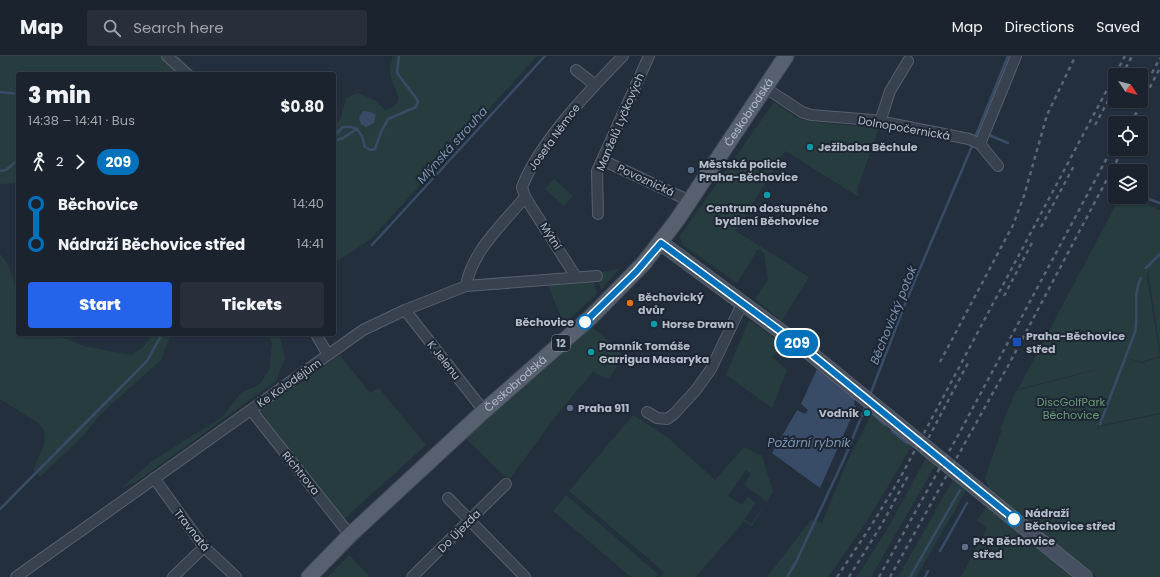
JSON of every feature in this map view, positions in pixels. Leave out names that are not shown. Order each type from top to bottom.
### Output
[{"type":"main road","name":"Českobrodská","points":[[309,577],[350,535],[484,411],[591,317],[636,272],[661,243],[786,56]]},
{"type":"street","points":[[166,56],[185,72]]},
{"type":"street","name":"Josefa Němce","points":[[525,197],[522,187],[535,161],[579,103],[622,56]]},
{"type":"street","name":"Manželů Lyčkových","points":[[598,214],[597,171],[649,56]]},
{"type":"street","points":[[998,166],[975,142],[1016,56]]},
{"type":"street","points":[[880,122],[890,91],[908,61]]},
{"type":"street","points":[[576,70],[595,85]]},
{"type":"street","name":"Dolnopočernická","points":[[764,87],[802,112],[811,115],[880,122],[975,142]]},
{"type":"street","name":"Povoznická","points":[[602,160],[690,201]]},
{"type":"street","points":[[466,286],[468,273],[476,257],[525,197]]},
{"type":"street","name":"Mýtní","points":[[525,197],[576,276]]},
{"type":"street","points":[[661,243],[743,302],[810,353],[1085,577]]},
{"type":"street","name":"Ke Kolodějům","points":[[16,577],[363,330],[405,310],[466,286],[576,276],[597,276]]},
{"type":"street","points":[[647,412],[657,418],[667,419],[674,414],[696,390],[711,368],[743,302]]},
{"type":"street","name":"K Jelenu","points":[[405,310],[484,411]]},
{"type":"street","points":[[317,336],[328,355]]},
{"type":"street","name":"Richtrova","points":[[251,410],[350,535]]},
{"type":"street","name":"Travnatá","points":[[154,478],[204,547],[236,577]]},
{"type":"street","name":"Do Újezda","points":[[412,577],[506,484]]},
{"type":"street","points":[[448,498],[525,577]]},
{"type":"street","points":[[173,577],[204,547]]},
{"type":"green space","points":[[0,56],[178,56],[196,72],[16,72],[16,183],[0,184]]},
{"type":"green space","points":[[393,56],[537,56],[371,239],[336,262],[336,123],[340,120],[346,98],[358,93],[376,101],[385,110],[396,104],[398,97],[391,78],[391,64]]},
{"type":"green space","points":[[774,102],[796,117],[811,122],[879,128],[857,190],[859,197],[785,151],[736,231],[809,277],[782,321],[755,299],[768,279],[764,253],[758,249],[737,283],[683,245],[680,236]]},
{"type":"green space","points":[[554,179],[573,196],[564,206],[545,189]]},
{"type":"green space","name":"DiscGolfPark Běchovice","points":[[1116,204],[1146,204],[1160,210],[1160,254],[1157,256],[1160,255],[1160,350],[1148,271],[1147,277],[1160,356],[1142,362],[1126,358],[1142,363],[1160,357],[1160,413],[1098,426],[1098,431],[1099,427],[1160,414],[1160,577],[1097,577],[990,492],[985,478],[1002,429],[1000,429],[1016,391],[1110,366],[1018,389]]},
{"type":"green space","points":[[0,254],[11,271],[14,281],[16,292],[16,336],[60,336],[83,346],[132,355],[144,346],[152,336],[170,336],[161,360],[102,413],[84,435],[40,477],[33,470],[44,445],[45,432],[38,423],[0,399]]},
{"type":"green space","points":[[619,269],[601,290],[599,281],[601,272]]},
{"type":"green space","points":[[593,279],[597,294],[566,322],[563,322],[547,283]]},
{"type":"green space","points":[[749,320],[784,345],[772,357],[787,370],[772,408],[726,375]]},
{"type":"green space","points":[[592,327],[621,351],[616,368],[608,379],[593,372],[559,412],[509,480],[465,438]]},
{"type":"green space","points":[[269,336],[280,336],[285,358],[276,381],[136,482],[121,488],[151,462],[223,416],[241,393],[260,384],[269,370],[272,344]]},
{"type":"green space","points":[[340,355],[370,393],[379,388],[426,445],[344,519],[260,411]]},
{"type":"green space","points":[[873,411],[913,444],[866,523],[828,577],[767,577],[811,520],[822,523],[846,464]]},
{"type":"green space","points":[[633,415],[667,437],[715,480],[744,447],[762,456],[773,492],[767,502],[744,485],[751,474],[746,470],[728,496],[742,505],[748,497],[756,503],[745,519],[751,524],[766,504],[752,526],[744,521],[696,577],[660,577],[664,572],[569,491]]},
{"type":"green space","points":[[927,456],[936,464],[871,577],[857,577],[888,528]]},
{"type":"green space","points":[[953,480],[966,491],[916,577],[898,577]]},
{"type":"green space","points":[[566,495],[658,574],[655,577],[631,577],[553,511]]},
{"type":"green space","points":[[986,507],[1073,577],[961,577],[987,528],[977,520]]},
{"type":"green space","points":[[349,555],[370,577],[328,577]]},
{"type":"water","points":[[363,111],[371,112],[376,115],[374,123],[366,127],[361,124],[359,118]]},
{"type":"water","name":"Požární rybník","points":[[817,369],[855,398],[854,405],[856,407],[820,488],[772,453],[797,410],[805,414],[808,410],[801,404]]},
{"type":"waterway","points":[[336,140],[343,138],[357,129],[362,136],[365,147],[371,150],[375,149],[381,132],[388,119],[416,107],[418,102],[416,98],[397,73],[399,56]]},
{"type":"waterway","name":"Mlýnská strouha","points":[[372,245],[545,56]]},
{"type":"waterway","name":"Běchovický potok","points":[[974,140],[1008,56]]},
{"type":"waterway","points":[[0,92],[16,94]]},
{"type":"waterway","points":[[336,134],[343,127],[357,129]]},
{"type":"waterway","points":[[989,135],[1008,143]]},
{"type":"waterway","name":"Běchovický potok","points":[[870,395],[907,299],[973,144]]},
{"type":"waterway","points":[[0,171],[6,170],[16,162]]},
{"type":"waterway","points":[[1148,199],[1160,203]]},
{"type":"waterway","points":[[1146,268],[1160,254]]},
{"type":"waterway","points":[[1100,424],[1135,332],[1136,298],[1138,284],[1141,278]]},
{"type":"waterway","points":[[0,509],[147,361],[161,336]]},
{"type":"waterway","name":"Běchovický potok","points":[[787,577],[796,562],[845,457],[866,405]]},
{"type":"waterway","points":[[865,407],[885,425]]},
{"type":"waterway","points":[[892,431],[907,443]]},
{"type":"waterway","points":[[910,577],[960,490]]},
{"type":"waterway","points":[[940,551],[967,503]]},
{"type":"waterway","points":[[925,577],[928,571]]},
{"type":"railway","points":[[837,577],[899,480],[1125,56]]},
{"type":"railway","points":[[1126,68],[1132,56]]},
{"type":"railway","points":[[1152,73],[1160,58]]},
{"type":"railway","points":[[940,362],[1013,225],[1024,196],[1047,115],[1074,59]]},
{"type":"railway","points":[[1135,116],[1160,68]]},
{"type":"railway","points":[[1095,125],[1108,101]]},
{"type":"railway","points":[[879,577],[961,430],[1108,156]]},
{"type":"railway","points":[[890,577],[1008,366],[1119,156]]},
{"type":"railway","points":[[1041,227],[1075,164]]},
{"type":"railway","points":[[1004,296],[1033,241]]},
{"type":"railway","points":[[921,452],[968,363]]},
{"type":"railway","points":[[849,577],[882,524],[909,474]]},
{"type":"bus line","name":"209","points":[[585,322],[636,272],[661,243],[743,302],[779,331],[810,353],[1014,519]]},
{"type":"place","name":"Ježibaba Běchule","points":[[810,147]]},
{"type":"place","name":"Městská policie Praha-Běchovice","points":[[691,170]]},
{"type":"place","name":"Centrum dostupného bydlení Běchovice","points":[[767,195]]},
{"type":"place","name":"Běchovický dvůr","points":[[630,303]]},
{"type":"place","name":"Běchovice","points":[[585,322]]},
{"type":"place","name":"Horse Drawn","points":[[654,324]]},
{"type":"place","name":"Praha-Běchovice střed","points":[[1017,342]]},
{"type":"place","name":"Pomník Tomáše Garrigua Masaryka","points":[[591,352]]},
{"type":"place","name":"Praha 911","points":[[570,408]]},
{"type":"place","name":"Vodník","points":[[867,413]]},
{"type":"place","name":"Nádraží Běchovice střed","points":[[1014,519]]},
{"type":"place","name":"P+R Běchovice střed","points":[[965,547]]}]
